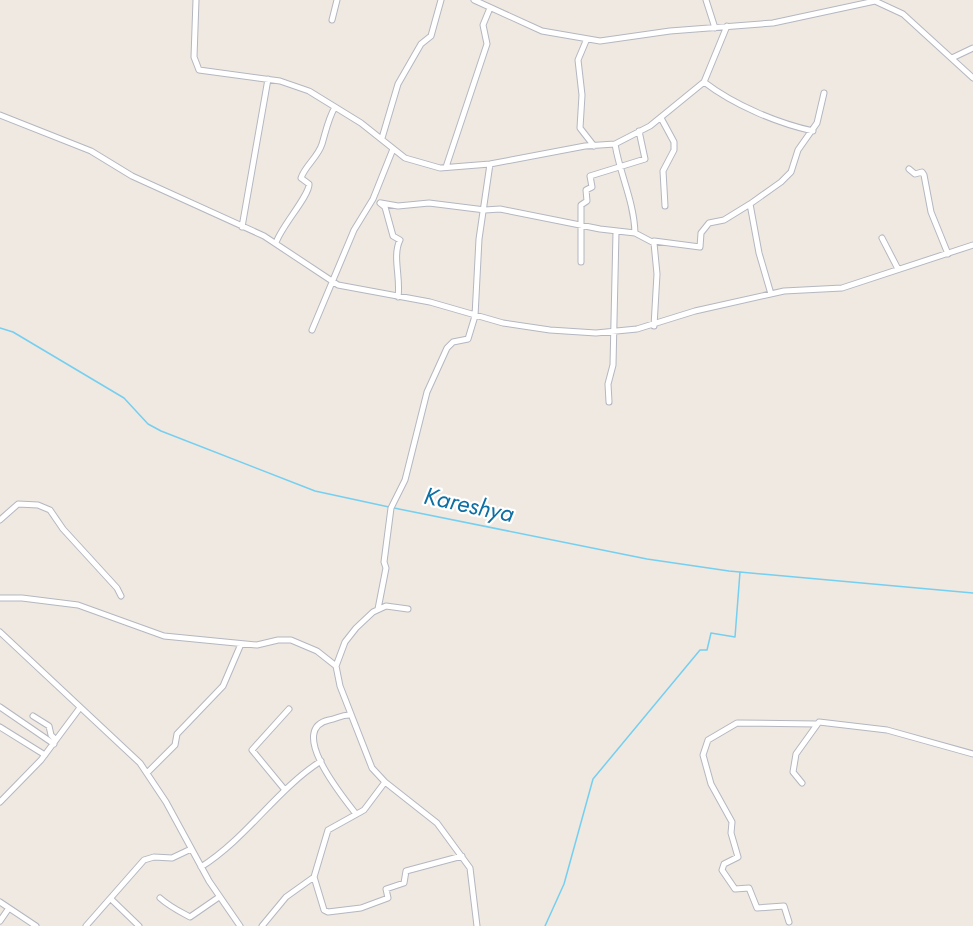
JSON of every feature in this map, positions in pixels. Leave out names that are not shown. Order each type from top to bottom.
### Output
[{"type":"street","points":[[196,0],[194,57],[199,70],[280,81],[309,91],[382,138],[405,158],[440,168],[490,164],[615,144],[661,118],[705,82],[727,26]]},
{"type":"street","points":[[332,20],[337,0]]},
{"type":"street","points":[[382,138],[398,84],[422,44],[431,36],[441,0]]},
{"type":"street","points":[[474,0],[542,31],[586,41],[773,23],[877,1],[903,14],[973,78]]},
{"type":"street","points":[[706,0],[715,28]]},
{"type":"street","points":[[446,167],[487,44],[483,25],[490,8]]},
{"type":"street","points":[[586,41],[578,60],[582,95],[580,128],[584,137],[594,146]]},
{"type":"street","points":[[952,58],[973,48]]},
{"type":"street","points":[[242,227],[268,80]]},
{"type":"street","points":[[705,82],[716,91],[777,121],[813,131]]},
{"type":"street","points":[[373,199],[381,204],[398,206],[429,203],[484,210],[500,209],[581,226],[635,233],[654,241],[700,247],[701,233],[709,223],[724,220],[750,204],[791,172],[798,150],[813,131],[820,115],[824,93]]},
{"type":"street","points":[[276,243],[291,214],[309,190],[309,184],[301,178],[302,174],[310,166],[322,145],[327,122],[335,107]]},
{"type":"street","points":[[0,115],[91,151],[132,176],[276,243],[332,282],[430,303],[475,316],[550,330],[596,333],[654,326],[661,321],[695,311],[771,294],[803,289],[842,288],[973,245]]},
{"type":"street","points":[[661,118],[674,142],[674,150],[663,171],[665,206]]},
{"type":"street","points":[[581,262],[581,206],[587,201],[585,190],[592,187],[590,176],[645,159],[639,131]]},
{"type":"street","points":[[615,144],[619,167],[632,200],[635,233]]},
{"type":"street","points":[[312,330],[354,230],[373,199],[393,149]]},
{"type":"street","points":[[378,609],[386,568],[384,562],[387,524],[391,508],[405,480],[427,392],[447,348],[453,342],[468,339],[475,316],[480,239],[490,164]]},
{"type":"street","points":[[909,169],[915,174],[922,172],[924,175],[931,212],[948,254]]},
{"type":"street","points":[[381,204],[392,225],[393,236],[400,240],[395,253],[400,274],[398,297]]},
{"type":"street","points":[[750,204],[759,253],[771,294]]},
{"type":"street","points":[[609,402],[616,232]]},
{"type":"street","points":[[882,238],[898,269]]},
{"type":"street","points":[[654,241],[657,274],[654,326]]},
{"type":"street","points":[[0,520],[18,504],[38,505],[50,510],[63,529],[117,588],[121,596]]},
{"type":"street","points":[[0,598],[22,598],[78,605],[164,636],[265,645],[278,640],[291,640],[316,651],[336,666]]},
{"type":"street","points":[[408,609],[386,606],[378,609],[356,628],[342,648],[336,666],[351,715],[372,768],[385,782],[437,823],[462,855],[472,877],[477,926]]},
{"type":"street","points":[[0,632],[13,642],[79,709],[128,751],[147,773],[219,897],[240,926]]},
{"type":"street","points":[[147,773],[175,745],[177,734],[223,686],[242,644]]},
{"type":"street","points":[[0,707],[55,742]]},
{"type":"street","points":[[0,802],[45,755],[79,709]]},
{"type":"street","points":[[285,790],[252,750],[289,709]]},
{"type":"street","points":[[351,715],[343,714],[315,726],[312,733],[321,761],[335,787],[356,814]]},
{"type":"street","points":[[33,716],[49,726],[55,742]]},
{"type":"street","points":[[789,922],[784,906],[757,908],[749,888],[735,889],[722,870],[724,864],[738,857],[731,833],[732,822],[711,784],[703,753],[709,738],[738,723],[816,724],[826,722],[887,730],[973,754]]},
{"type":"street","points":[[802,783],[794,775],[794,759],[816,724]]},
{"type":"street","points":[[0,727],[45,755]]},
{"type":"street","points":[[201,867],[246,831],[285,790],[321,761]]},
{"type":"street","points":[[385,782],[367,807],[328,830],[314,877],[324,910],[328,912],[361,908],[388,898],[386,889],[404,883],[406,872],[462,855]]},
{"type":"street","points":[[86,926],[144,860],[154,857],[172,858],[190,849]]},
{"type":"street","points":[[262,926],[286,897],[314,877]]},
{"type":"street","points":[[160,898],[172,909],[180,909],[190,917],[219,897]]},
{"type":"street","points":[[111,899],[139,926]]},
{"type":"street","points":[[0,902],[36,926]]},
{"type":"street","points":[[0,921],[9,908]]},
{"type":"waterway","name":"Kareshya","points":[[0,328],[13,332],[124,398],[148,424],[161,431],[315,491],[389,507]]},
{"type":"waterway","name":"Kareshya","points":[[394,508],[647,559],[729,571],[973,593]]},
{"type":"waterway","points":[[545,926],[564,884],[593,779],[700,650],[707,650],[711,633],[735,637],[740,572]]}]
